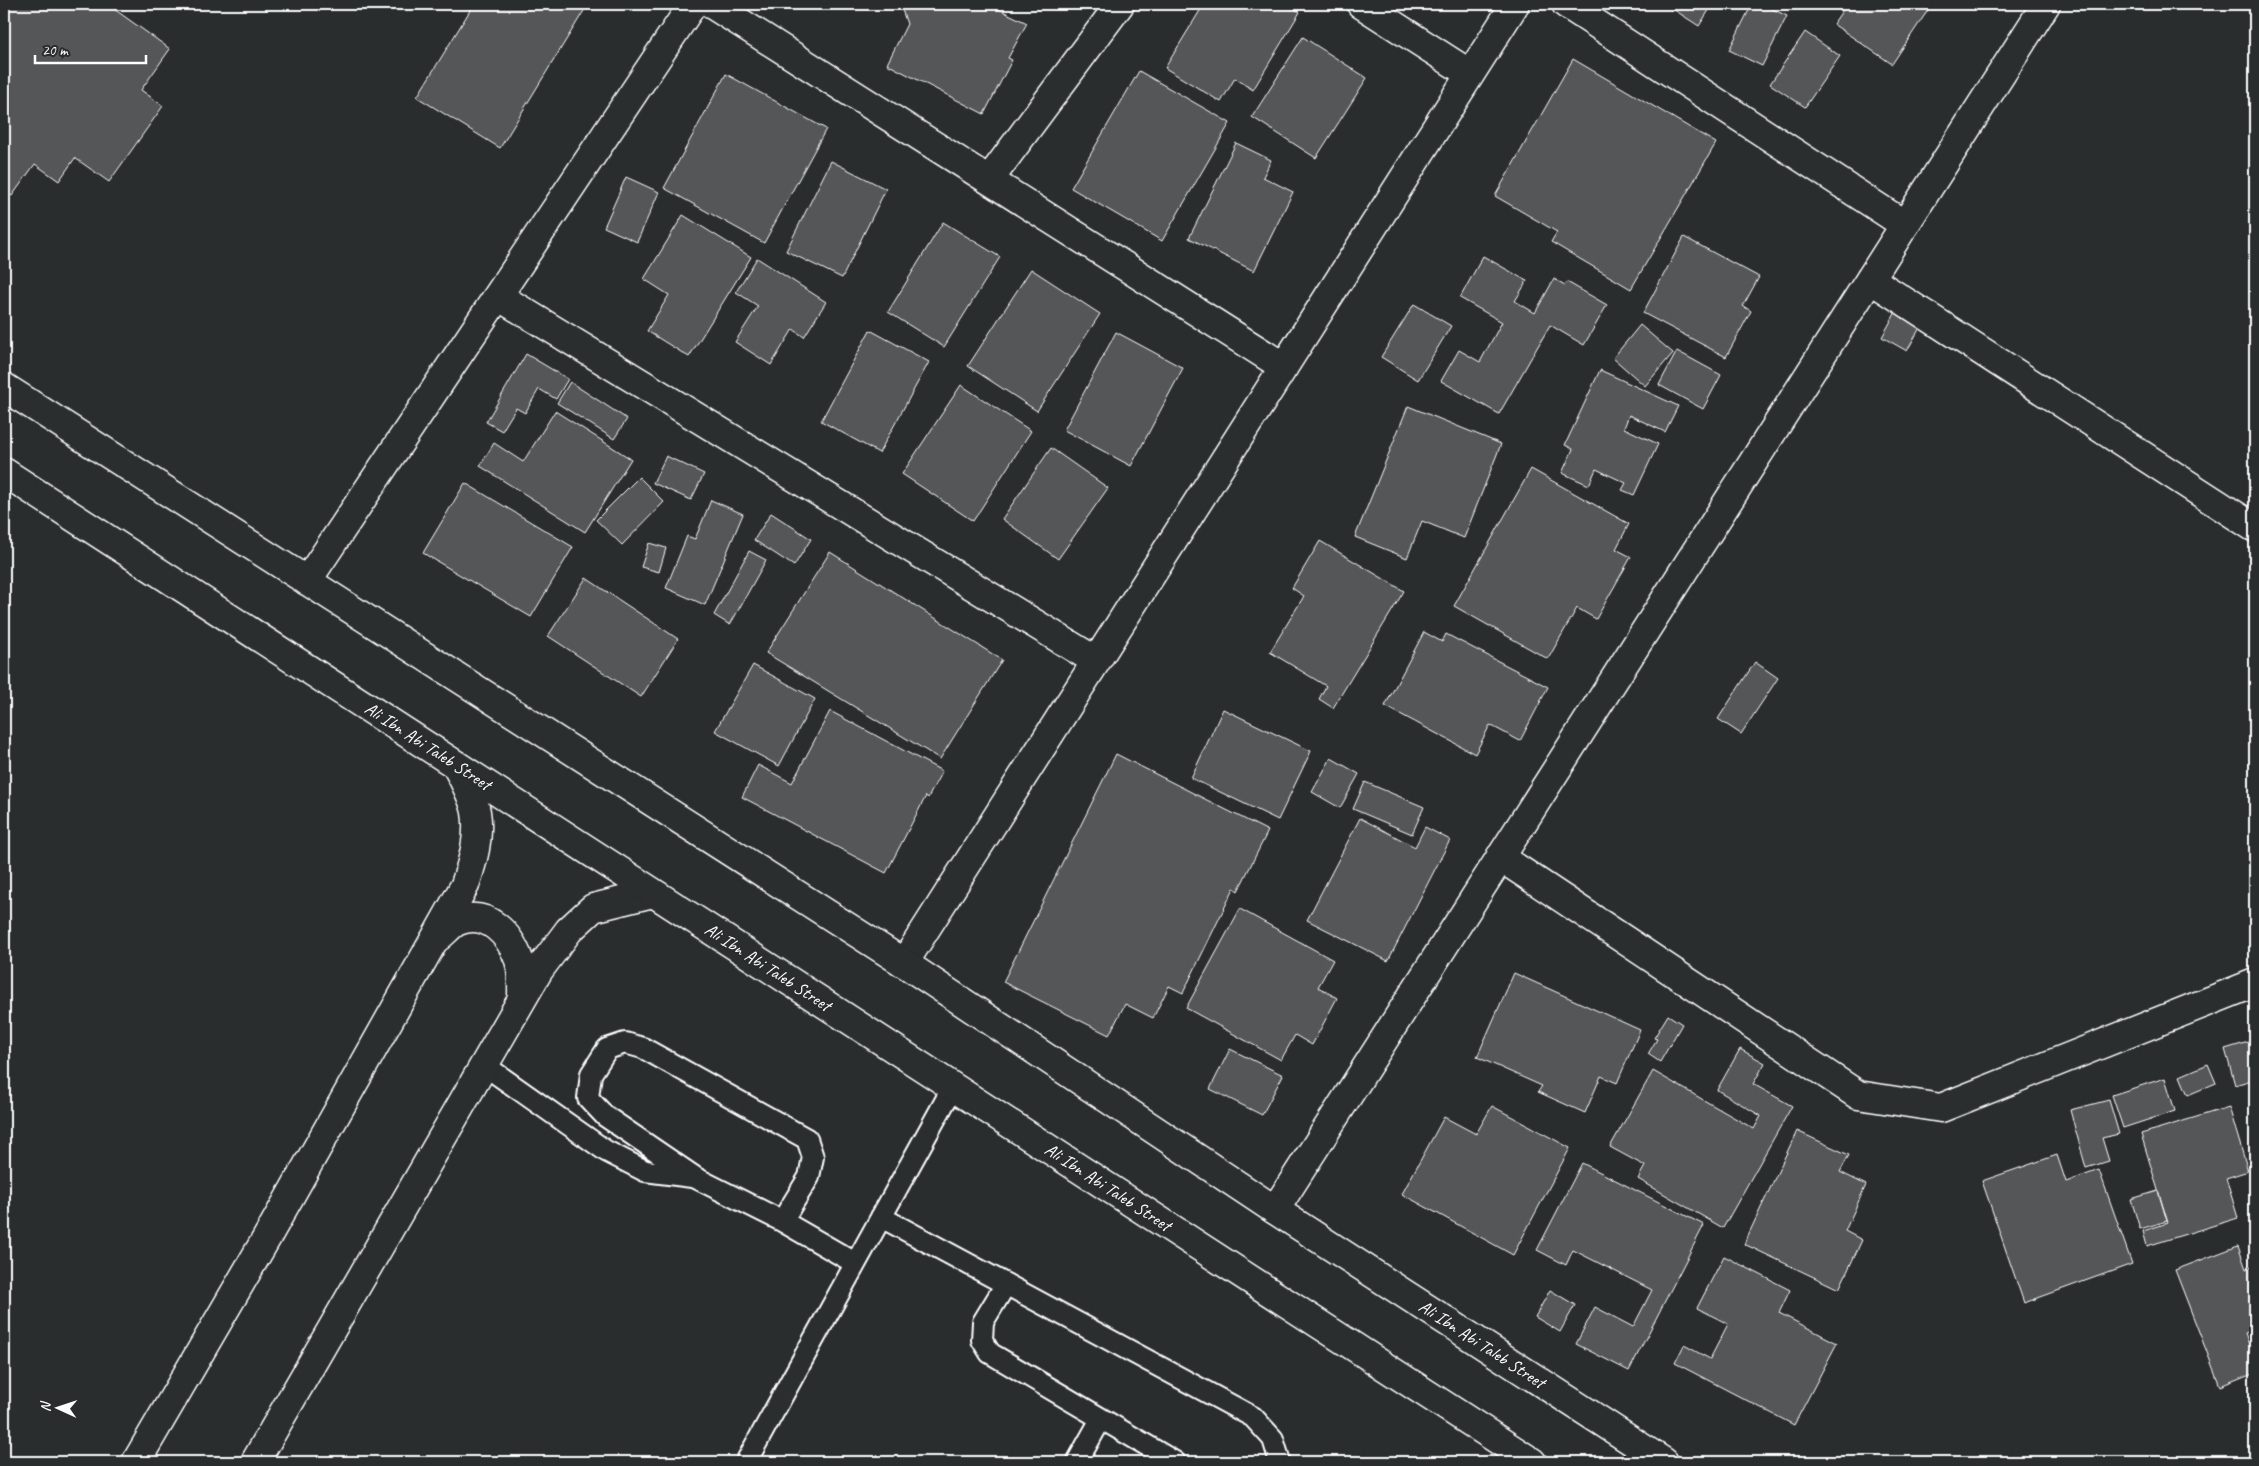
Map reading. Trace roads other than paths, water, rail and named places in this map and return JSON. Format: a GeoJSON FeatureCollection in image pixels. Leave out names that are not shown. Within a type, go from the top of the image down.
{"type":"FeatureCollection","features":[{"type":"Feature","properties":{"kind":"street"},"geometry":{"type":"LineString","coordinates":[[307,581],[693,4]]}},
{"type":"Feature","properties":{"kind":"street"},"geometry":{"type":"LineString","coordinates":[[711,4],[1284,367]]}},
{"type":"Feature","properties":{"kind":"street"},"geometry":{"type":"LineString","coordinates":[[989,180],[1120,4]]}},
{"type":"Feature","properties":{"kind":"street"},"geometry":{"type":"LineString","coordinates":[[1361,4],[1470,74]]}},
{"type":"Feature","properties":{"kind":"street"},"geometry":{"type":"LineString","coordinates":[[904,963],[1515,4]]}},
{"type":"Feature","properties":{"kind":"street"},"geometry":{"type":"LineString","coordinates":[[1566,4],[1905,225]]}},
{"type":"Feature","properties":{"kind":"street"},"geometry":{"type":"LineString","coordinates":[[1275,1210],[2046,4]]}},
{"type":"Feature","properties":{"kind":"street"},"geometry":{"type":"LineString","coordinates":[[1870,279],[2255,528]]}},
{"type":"Feature","properties":{"kind":"street"},"geometry":{"type":"LineString","coordinates":[[498,296],[1096,662]]}},
{"type":"Feature","properties":{"kind":"street","name":"Ali Ibn Abi Taleb Street"},"geometry":{"type":"LineString","coordinates":[[4,387],[904,963],[1275,1210],[1664,1462]]}},
{"type":"Feature","properties":{"kind":"street","name":"Ali Ibn Abi Taleb Street"},"geometry":{"type":"LineString","coordinates":[[4,472],[1532,1462]]}},
{"type":"Feature","properties":{"kind":"street"},"geometry":{"type":"LineString","coordinates":[[136,1462],[266,1239],[465,885],[475,857],[476,811],[456,765]]}},
{"type":"Feature","properties":{"kind":"street"},"geometry":{"type":"LineString","coordinates":[[1500,857],[1858,1096],[1940,1108],[2255,983]]}},
{"type":"Feature","properties":{"kind":"street"},"geometry":{"type":"LineString","coordinates":[[255,1462],[539,970],[569,930],[593,908],[653,893]]}},
{"type":"Feature","properties":{"kind":"street"},"geometry":{"type":"LineString","coordinates":[[432,943],[457,921],[470,919],[490,921],[505,933],[520,961],[522,999]]}},
{"type":"Feature","properties":{"kind":"lane"},"geometry":{"type":"LineString","coordinates":[[782,1221],[809,1177],[814,1157],[807,1139],[643,1048],[625,1043],[607,1049],[591,1074],[588,1098],[605,1116],[696,1178],[782,1221],[856,1264]]}},
{"type":"Feature","properties":{"kind":"lane"},"geometry":{"type":"LineString","coordinates":[[484,1064],[606,1151],[625,1162],[645,1171],[696,1178]]}},
{"type":"Feature","properties":{"kind":"lane"},"geometry":{"type":"LineString","coordinates":[[746,1462],[953,1087]]}},
{"type":"Feature","properties":{"kind":"lane"},"geometry":{"type":"LineString","coordinates":[[881,1216],[1254,1417],[1273,1439],[1280,1462]]}},
{"type":"Feature","properties":{"kind":"lane"},"geometry":{"type":"LineString","coordinates":[[1006,1284],[983,1322],[982,1340],[990,1353],[1175,1462]]}},
{"type":"Feature","properties":{"kind":"lane"},"geometry":{"type":"LineString","coordinates":[[1077,1462],[1101,1419]]}}]}
